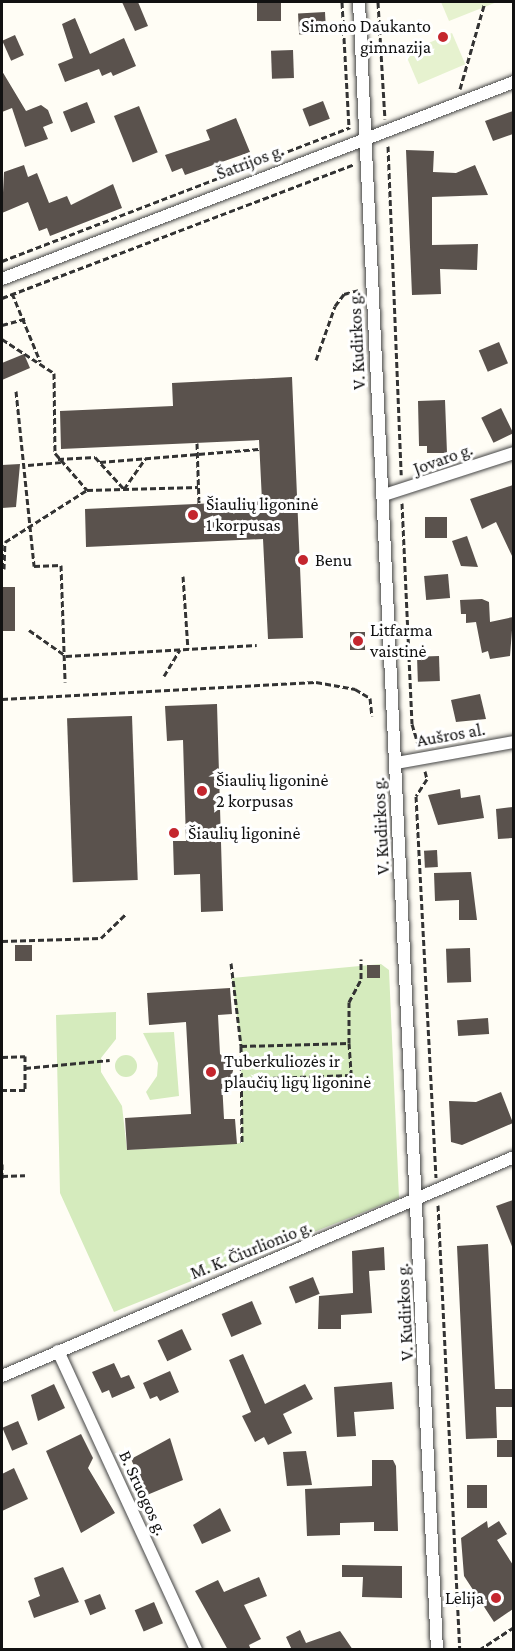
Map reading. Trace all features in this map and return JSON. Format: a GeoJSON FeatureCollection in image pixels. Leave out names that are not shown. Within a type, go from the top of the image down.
{"type":"FeatureCollection","features":[{"type":"Feature","properties":{"kind":"street","name":"V. Kudirkos g."},"geometry":{"type":"LineString","coordinates":[[359,2],[418,1202],[437,1650]]}},
{"type":"Feature","properties":{"kind":"street","name":"Šatrijos g."},"geometry":{"type":"LineString","coordinates":[[3,278],[366,136],[513,82]]}},
{"type":"Feature","properties":{"kind":"street","name":"Jovaro g."},"geometry":{"type":"LineString","coordinates":[[384,495],[401,492],[513,453]]}},
{"type":"Feature","properties":{"kind":"street","name":"Aušros al."},"geometry":{"type":"LineString","coordinates":[[396,764],[513,742]]}},
{"type":"Feature","properties":{"kind":"street","name":"M. K. Čiurlionio g."},"geometry":{"type":"LineString","coordinates":[[2,1376],[57,1351],[418,1202],[513,1157]]}},
{"type":"Feature","properties":{"kind":"street","name":"B. Sruogos g."},"geometry":{"type":"LineString","coordinates":[[57,1351],[196,1650]]}},
{"type":"Feature","properties":{"kind":"path"},"geometry":{"type":"LineString","coordinates":[[342,2],[349,143]]}},
{"type":"Feature","properties":{"kind":"path"},"geometry":{"type":"LineString","coordinates":[[378,2],[386,129],[412,724],[427,779],[416,796],[460,1650]]}},
{"type":"Feature","properties":{"kind":"path"},"geometry":{"type":"LineString","coordinates":[[456,104],[485,2]]}},
{"type":"Feature","properties":{"kind":"path"},"geometry":{"type":"LineString","coordinates":[[2,261],[349,128]]}},
{"type":"Feature","properties":{"kind":"path"},"geometry":{"type":"LineString","coordinates":[[2,298],[368,161]]}},
{"type":"Feature","properties":{"kind":"path"},"geometry":{"type":"LineString","coordinates":[[3,278],[25,319],[41,363]]}},
{"type":"Feature","properties":{"kind":"path"},"geometry":{"type":"LineString","coordinates":[[316,360],[335,306],[344,294],[372,288]]}},
{"type":"Feature","properties":{"kind":"path"},"geometry":{"type":"LineString","coordinates":[[2,326],[25,319]]}},
{"type":"Feature","properties":{"kind":"path"},"geometry":{"type":"LineString","coordinates":[[2,339],[54,373],[60,461],[87,490]]}},
{"type":"Feature","properties":{"kind":"path"},"geometry":{"type":"LineString","coordinates":[[16,391],[28,465],[34,566]]}},
{"type":"Feature","properties":{"kind":"path"},"geometry":{"type":"LineString","coordinates":[[197,443],[200,504]]}},
{"type":"Feature","properties":{"kind":"path"},"geometry":{"type":"LineString","coordinates":[[100,462],[260,448]]}},
{"type":"Feature","properties":{"kind":"path"},"geometry":{"type":"LineString","coordinates":[[28,465],[95,457],[124,489]]}},
{"type":"Feature","properties":{"kind":"path"},"geometry":{"type":"LineString","coordinates":[[124,489],[145,459]]}},
{"type":"Feature","properties":{"kind":"path"},"geometry":{"type":"LineString","coordinates":[[4,569],[4,542],[32,520],[87,490],[198,487]]}},
{"type":"Feature","properties":{"kind":"path"},"geometry":{"type":"LineString","coordinates":[[27,567],[61,565],[66,656],[64,682]]}},
{"type":"Feature","properties":{"kind":"path"},"geometry":{"type":"LineString","coordinates":[[183,576],[188,649]]}},
{"type":"Feature","properties":{"kind":"path"},"geometry":{"type":"LineString","coordinates":[[29,630],[66,656],[257,645]]}},
{"type":"Feature","properties":{"kind":"path"},"geometry":{"type":"LineString","coordinates":[[164,676],[180,649]]}},
{"type":"Feature","properties":{"kind":"path"},"geometry":{"type":"LineString","coordinates":[[2,699],[316,682],[355,689],[370,698],[372,716]]}},
{"type":"Feature","properties":{"kind":"path"},"geometry":{"type":"LineString","coordinates":[[2,941],[101,938],[126,914]]}},
{"type":"Feature","properties":{"kind":"path"},"geometry":{"type":"LineString","coordinates":[[241,1079],[351,1075],[349,1002],[361,979],[361,959]]}},
{"type":"Feature","properties":{"kind":"path"},"geometry":{"type":"LineString","coordinates":[[231,963],[241,1046],[242,1143]]}},
{"type":"Feature","properties":{"kind":"path"},"geometry":{"type":"LineString","coordinates":[[241,1046],[349,1042]]}},
{"type":"Feature","properties":{"kind":"path"},"geometry":{"type":"LineString","coordinates":[[2,1058],[26,1056],[25,1090],[2,1090]]}},
{"type":"Feature","properties":{"kind":"path"},"geometry":{"type":"LineString","coordinates":[[25,1068],[110,1060]]}},
{"type":"Feature","properties":{"kind":"path"},"geometry":{"type":"LineString","coordinates":[[2,1164],[2,1181]]}},
{"type":"Feature","properties":{"kind":"path"},"geometry":{"type":"LineString","coordinates":[[2,1176],[25,1175]]}},
{"type":"Feature","properties":{"kind":"path"},"geometry":{"type":"LineString","coordinates":[[479,1650],[513,1627]]}},
{"type":"Feature","properties":{"kind":"green space"},"geometry":{"type":"Polygon","coordinates":[[[441,2],[497,2],[449,21],[441,2]]]}},
{"type":"Feature","properties":{"kind":"green space"},"geometry":{"type":"Polygon","coordinates":[[[452,33],[465,64],[418,84],[405,53],[452,33]]]}},
{"type":"Feature","properties":{"kind":"green space"},"geometry":{"type":"Polygon","coordinates":[[[381,964],[389,970],[399,1198],[114,1312],[60,1193],[56,1015],[116,1012],[116,1039],[101,1058],[101,1072],[122,1106],[127,1150],[242,1143],[241,1046],[232,978],[381,964]]]}},
{"type":"Feature","properties":{"kind":"green space"},"geometry":{"type":"Polygon","coordinates":[[[174,1032],[179,1096],[150,1100],[146,1092],[157,1076],[158,1063],[143,1033],[174,1032]]]}},
{"type":"Feature","properties":{"kind":"green space"},"geometry":{"type":"Polygon","coordinates":[[[126,1055],[134,1058],[137,1066],[134,1074],[126,1077],[118,1074],[115,1066],[118,1058],[126,1055]]]}},
{"type":"Feature","properties":{"kind":"building"},"geometry":{"type":"Polygon","coordinates":[[[122,2],[138,2],[148,26],[135,31],[122,2]]]}},
{"type":"Feature","properties":{"kind":"building"},"geometry":{"type":"Polygon","coordinates":[[[257,2],[281,2],[281,21],[257,21],[257,2]]]}},
{"type":"Feature","properties":{"kind":"building"},"geometry":{"type":"Polygon","coordinates":[[[325,12],[326,33],[299,34],[298,13],[325,12]]]}},
{"type":"Feature","properties":{"kind":"building"},"geometry":{"type":"Polygon","coordinates":[[[75,18],[90,54],[124,38],[136,66],[113,76],[111,72],[102,76],[99,69],[65,82],[58,64],[73,58],[62,24],[75,18]]]}},
{"type":"Feature","properties":{"kind":"building"},"geometry":{"type":"Polygon","coordinates":[[[15,35],[24,55],[11,61],[2,41],[15,35]]]}},
{"type":"Feature","properties":{"kind":"building"},"geometry":{"type":"Polygon","coordinates":[[[293,50],[294,78],[272,79],[271,51],[293,50]]]}},
{"type":"Feature","properties":{"kind":"building"},"geometry":{"type":"Polygon","coordinates":[[[2,71],[26,111],[41,105],[48,110],[53,123],[43,127],[48,139],[25,147],[12,108],[2,112],[2,71]]]}},
{"type":"Feature","properties":{"kind":"building"},"geometry":{"type":"Polygon","coordinates":[[[323,101],[330,119],[309,127],[302,109],[323,101]]]}},
{"type":"Feature","properties":{"kind":"building"},"geometry":{"type":"Polygon","coordinates":[[[87,102],[95,122],[71,132],[63,112],[87,102]]]}},
{"type":"Feature","properties":{"kind":"building"},"geometry":{"type":"Polygon","coordinates":[[[139,106],[158,152],[133,162],[114,116],[139,106]]]}},
{"type":"Feature","properties":{"kind":"building"},"geometry":{"type":"Polygon","coordinates":[[[513,111],[513,134],[493,141],[485,121],[513,111]]]}},
{"type":"Feature","properties":{"kind":"building"},"geometry":{"type":"Polygon","coordinates":[[[236,118],[250,152],[185,175],[182,168],[172,172],[165,155],[210,140],[206,130],[236,118]]]}},
{"type":"Feature","properties":{"kind":"building"},"geometry":{"type":"Polygon","coordinates":[[[406,150],[434,151],[433,172],[456,173],[475,165],[488,195],[432,197],[432,245],[478,244],[477,270],[440,269],[441,294],[412,295],[406,150]]]}},
{"type":"Feature","properties":{"kind":"building"},"geometry":{"type":"Polygon","coordinates":[[[24,165],[28,177],[37,173],[49,203],[67,196],[71,205],[113,184],[122,208],[50,236],[47,228],[39,231],[28,202],[2,213],[4,172],[24,165]]]}},
{"type":"Feature","properties":{"kind":"building"},"geometry":{"type":"Polygon","coordinates":[[[499,342],[508,363],[488,372],[479,351],[499,342]]]}},
{"type":"Feature","properties":{"kind":"building"},"geometry":{"type":"Polygon","coordinates":[[[24,354],[30,368],[2,380],[2,363],[24,354]]]}},
{"type":"Feature","properties":{"kind":"building"},"geometry":{"type":"Polygon","coordinates":[[[292,377],[303,638],[268,639],[263,539],[86,547],[85,509],[262,501],[259,440],[61,449],[60,411],[173,406],[172,383],[292,377]]]}},
{"type":"Feature","properties":{"kind":"building"},"geometry":{"type":"Polygon","coordinates":[[[445,400],[447,453],[427,453],[427,446],[419,446],[418,401],[445,400]]]}},
{"type":"Feature","properties":{"kind":"building"},"geometry":{"type":"Polygon","coordinates":[[[501,408],[513,433],[494,443],[481,418],[501,408]]]}},
{"type":"Feature","properties":{"kind":"building"},"geometry":{"type":"Polygon","coordinates":[[[20,464],[16,507],[2,508],[2,465],[20,464]]]}},
{"type":"Feature","properties":{"kind":"building"},"geometry":{"type":"Polygon","coordinates":[[[513,485],[513,558],[496,522],[482,529],[470,499],[513,485]]]}},
{"type":"Feature","properties":{"kind":"building"},"geometry":{"type":"Polygon","coordinates":[[[425,517],[447,517],[447,538],[425,538],[425,517]]]}},
{"type":"Feature","properties":{"kind":"building"},"geometry":{"type":"Polygon","coordinates":[[[467,536],[478,567],[461,566],[452,541],[467,536]]]}},
{"type":"Feature","properties":{"kind":"building"},"geometry":{"type":"Polygon","coordinates":[[[448,574],[450,598],[426,600],[424,576],[448,574]]]}},
{"type":"Feature","properties":{"kind":"building"},"geometry":{"type":"Polygon","coordinates":[[[2,587],[15,587],[15,631],[2,631],[2,587]]]}},
{"type":"Feature","properties":{"kind":"building"},"geometry":{"type":"Polygon","coordinates":[[[482,599],[489,602],[490,622],[513,617],[510,656],[490,659],[488,651],[482,653],[476,622],[466,623],[466,614],[461,614],[460,600],[482,599]]]}},
{"type":"Feature","properties":{"kind":"building","name":"Litfarma vaistinė"},"geometry":{"type":"Polygon","coordinates":[[[350,632],[365,632],[365,650],[350,650],[350,632]]]}},
{"type":"Feature","properties":{"kind":"building"},"geometry":{"type":"Polygon","coordinates":[[[439,656],[440,681],[418,682],[417,657],[439,656]]]}},
{"type":"Feature","properties":{"kind":"building"},"geometry":{"type":"Polygon","coordinates":[[[480,694],[486,719],[456,722],[451,700],[480,694]]]}},
{"type":"Feature","properties":{"kind":"building","name":"Šiaulių ligoninė 2 korpusas"},"geometry":{"type":"Polygon","coordinates":[[[217,704],[223,911],[201,912],[200,874],[174,875],[173,841],[186,841],[183,740],[167,741],[165,706],[217,704]]]}},
{"type":"Feature","properties":{"kind":"building"},"geometry":{"type":"Polygon","coordinates":[[[132,716],[138,880],[73,882],[67,718],[132,716]]]}},
{"type":"Feature","properties":{"kind":"building"},"geometry":{"type":"Polygon","coordinates":[[[460,789],[461,798],[480,795],[484,818],[438,825],[428,795],[460,789]]]}},
{"type":"Feature","properties":{"kind":"building"},"geometry":{"type":"Polygon","coordinates":[[[513,807],[513,838],[498,839],[496,809],[513,807]]]}},
{"type":"Feature","properties":{"kind":"building"},"geometry":{"type":"Polygon","coordinates":[[[437,850],[438,867],[425,868],[424,851],[437,850]]]}},
{"type":"Feature","properties":{"kind":"building"},"geometry":{"type":"Polygon","coordinates":[[[471,872],[477,920],[459,920],[459,900],[435,901],[434,873],[471,872]]]}},
{"type":"Feature","properties":{"kind":"building"},"geometry":{"type":"Polygon","coordinates":[[[15,945],[32,945],[32,961],[15,961],[15,945]]]}},
{"type":"Feature","properties":{"kind":"building"},"geometry":{"type":"Polygon","coordinates":[[[470,948],[471,982],[447,983],[446,949],[470,948]]]}},
{"type":"Feature","properties":{"kind":"building"},"geometry":{"type":"Polygon","coordinates":[[[367,965],[380,965],[380,978],[367,978],[367,965]]]}},
{"type":"Feature","properties":{"kind":"building","name":"Tuberkuliozės ir plaučių ligų ligoninė"},"geometry":{"type":"Polygon","coordinates":[[[230,988],[232,1014],[218,1015],[220,1054],[234,1067],[231,1078],[222,1082],[224,1119],[235,1119],[237,1144],[127,1150],[125,1118],[191,1114],[186,1022],[149,1025],[147,993],[230,988]]]}},
{"type":"Feature","properties":{"kind":"building"},"geometry":{"type":"Polygon","coordinates":[[[488,1018],[489,1034],[458,1036],[457,1020],[488,1018]]]}},
{"type":"Feature","properties":{"kind":"building"},"geometry":{"type":"Polygon","coordinates":[[[501,1092],[513,1123],[462,1145],[451,1142],[449,1101],[476,1102],[501,1092]]]}},
{"type":"Feature","properties":{"kind":"building"},"geometry":{"type":"Polygon","coordinates":[[[513,1200],[513,1249],[496,1206],[513,1200]]]}},
{"type":"Feature","properties":{"kind":"building"},"geometry":{"type":"Polygon","coordinates":[[[488,1244],[495,1389],[513,1389],[513,1407],[496,1407],[497,1438],[466,1439],[457,1246],[488,1244]]]}},
{"type":"Feature","properties":{"kind":"building"},"geometry":{"type":"Polygon","coordinates":[[[384,1247],[385,1270],[369,1271],[372,1313],[341,1315],[341,1329],[318,1329],[319,1296],[353,1293],[352,1251],[384,1247]]]}},
{"type":"Feature","properties":{"kind":"building"},"geometry":{"type":"Polygon","coordinates":[[[313,1277],[320,1294],[296,1303],[289,1287],[313,1277]]]}},
{"type":"Feature","properties":{"kind":"building"},"geometry":{"type":"Polygon","coordinates":[[[252,1301],[262,1324],[231,1337],[222,1314],[252,1301]]]}},
{"type":"Feature","properties":{"kind":"building"},"geometry":{"type":"Polygon","coordinates":[[[182,1329],[192,1350],[167,1361],[158,1340],[182,1329]]]}},
{"type":"Feature","properties":{"kind":"building"},"geometry":{"type":"Polygon","coordinates":[[[243,1354],[265,1404],[305,1384],[313,1399],[283,1414],[292,1433],[268,1445],[264,1437],[255,1442],[242,1416],[251,1412],[229,1360],[243,1354]]]}},
{"type":"Feature","properties":{"kind":"building"},"geometry":{"type":"Polygon","coordinates":[[[114,1363],[121,1378],[129,1375],[135,1388],[112,1398],[109,1390],[102,1393],[92,1372],[114,1363]]]}},
{"type":"Feature","properties":{"kind":"building"},"geometry":{"type":"Polygon","coordinates":[[[170,1371],[179,1392],[160,1401],[157,1396],[150,1399],[143,1383],[170,1371]]]}},
{"type":"Feature","properties":{"kind":"building"},"geometry":{"type":"Polygon","coordinates":[[[392,1382],[394,1409],[354,1412],[356,1436],[337,1437],[334,1387],[392,1382]]]}},
{"type":"Feature","properties":{"kind":"building"},"geometry":{"type":"Polygon","coordinates":[[[54,1384],[65,1408],[38,1421],[31,1395],[54,1384]]]}},
{"type":"Feature","properties":{"kind":"building"},"geometry":{"type":"Polygon","coordinates":[[[18,1421],[28,1444],[12,1451],[2,1428],[18,1421]]]}},
{"type":"Feature","properties":{"kind":"building"},"geometry":{"type":"Polygon","coordinates":[[[81,1434],[93,1458],[88,1468],[115,1513],[81,1533],[46,1451],[81,1434]]]}},
{"type":"Feature","properties":{"kind":"building"},"geometry":{"type":"Polygon","coordinates":[[[170,1438],[183,1480],[147,1495],[131,1459],[170,1438]]]}},
{"type":"Feature","properties":{"kind":"building"},"geometry":{"type":"Polygon","coordinates":[[[497,1440],[513,1440],[513,1457],[497,1457],[497,1440]]]}},
{"type":"Feature","properties":{"kind":"building"},"geometry":{"type":"Polygon","coordinates":[[[306,1451],[312,1485],[287,1486],[283,1452],[306,1451]]]}},
{"type":"Feature","properties":{"kind":"building"},"geometry":{"type":"Polygon","coordinates":[[[372,1460],[393,1460],[396,1466],[398,1531],[374,1531],[374,1522],[340,1523],[340,1535],[307,1536],[305,1489],[372,1486],[372,1460]]]}},
{"type":"Feature","properties":{"kind":"building"},"geometry":{"type":"Polygon","coordinates":[[[14,1468],[28,1499],[2,1511],[2,1474],[14,1468]]]}},
{"type":"Feature","properties":{"kind":"building"},"geometry":{"type":"Polygon","coordinates":[[[467,1485],[487,1485],[487,1508],[467,1508],[467,1485]]]}},
{"type":"Feature","properties":{"kind":"building"},"geometry":{"type":"Polygon","coordinates":[[[220,1508],[231,1531],[202,1544],[193,1525],[220,1508]]]}},
{"type":"Feature","properties":{"kind":"building"},"geometry":{"type":"Polygon","coordinates":[[[487,1521],[488,1528],[499,1521],[507,1534],[497,1540],[513,1565],[513,1609],[494,1622],[464,1576],[461,1538],[487,1521]]]}},
{"type":"Feature","properties":{"kind":"building"},"geometry":{"type":"Polygon","coordinates":[[[342,1565],[402,1566],[402,1598],[362,1597],[363,1577],[342,1577],[342,1565]]]}},
{"type":"Feature","properties":{"kind":"building"},"geometry":{"type":"Polygon","coordinates":[[[63,1567],[79,1602],[34,1618],[28,1601],[40,1596],[34,1578],[63,1567]]]}},
{"type":"Feature","properties":{"kind":"building"},"geometry":{"type":"Polygon","coordinates":[[[259,1577],[267,1596],[244,1605],[261,1639],[249,1645],[251,1650],[228,1650],[195,1591],[218,1580],[224,1592],[259,1577]]]}},
{"type":"Feature","properties":{"kind":"building"},"geometry":{"type":"Polygon","coordinates":[[[100,1594],[106,1609],[90,1615],[84,1600],[100,1594]]]}},
{"type":"Feature","properties":{"kind":"building"},"geometry":{"type":"Polygon","coordinates":[[[154,1602],[163,1623],[144,1631],[135,1610],[154,1602]]]}},
{"type":"Feature","properties":{"kind":"building"},"geometry":{"type":"Polygon","coordinates":[[[300,1630],[306,1643],[340,1631],[353,1650],[292,1650],[286,1637],[300,1630]]]}},
{"type":"Feature","properties":{"kind":"place","name":"Simono Daukanto gimnazija"},"geometry":{"type":"Point","coordinates":[443,37]}},
{"type":"Feature","properties":{"kind":"place","name":"Šiaulių ligoninė 1 korpusas"},"geometry":{"type":"Point","coordinates":[193,515]}},
{"type":"Feature","properties":{"kind":"place","name":"Benu"},"geometry":{"type":"Point","coordinates":[303,560]}},
{"type":"Feature","properties":{"kind":"place","name":"Litfarma vaistinė"},"geometry":{"type":"Point","coordinates":[358,641]}},
{"type":"Feature","properties":{"kind":"place","name":"Šiaulių ligoninė 2 korpusas"},"geometry":{"type":"Point","coordinates":[202,791]}},
{"type":"Feature","properties":{"kind":"place","name":"Šiaulių ligoninė"},"geometry":{"type":"Point","coordinates":[174,833]}},
{"type":"Feature","properties":{"kind":"place","name":"Tuberkuliozės ir plaučių ligų ligoninė"},"geometry":{"type":"Point","coordinates":[211,1072]}},
{"type":"Feature","properties":{"kind":"place","name":"Lelija"},"geometry":{"type":"Point","coordinates":[496,1598]}}]}
